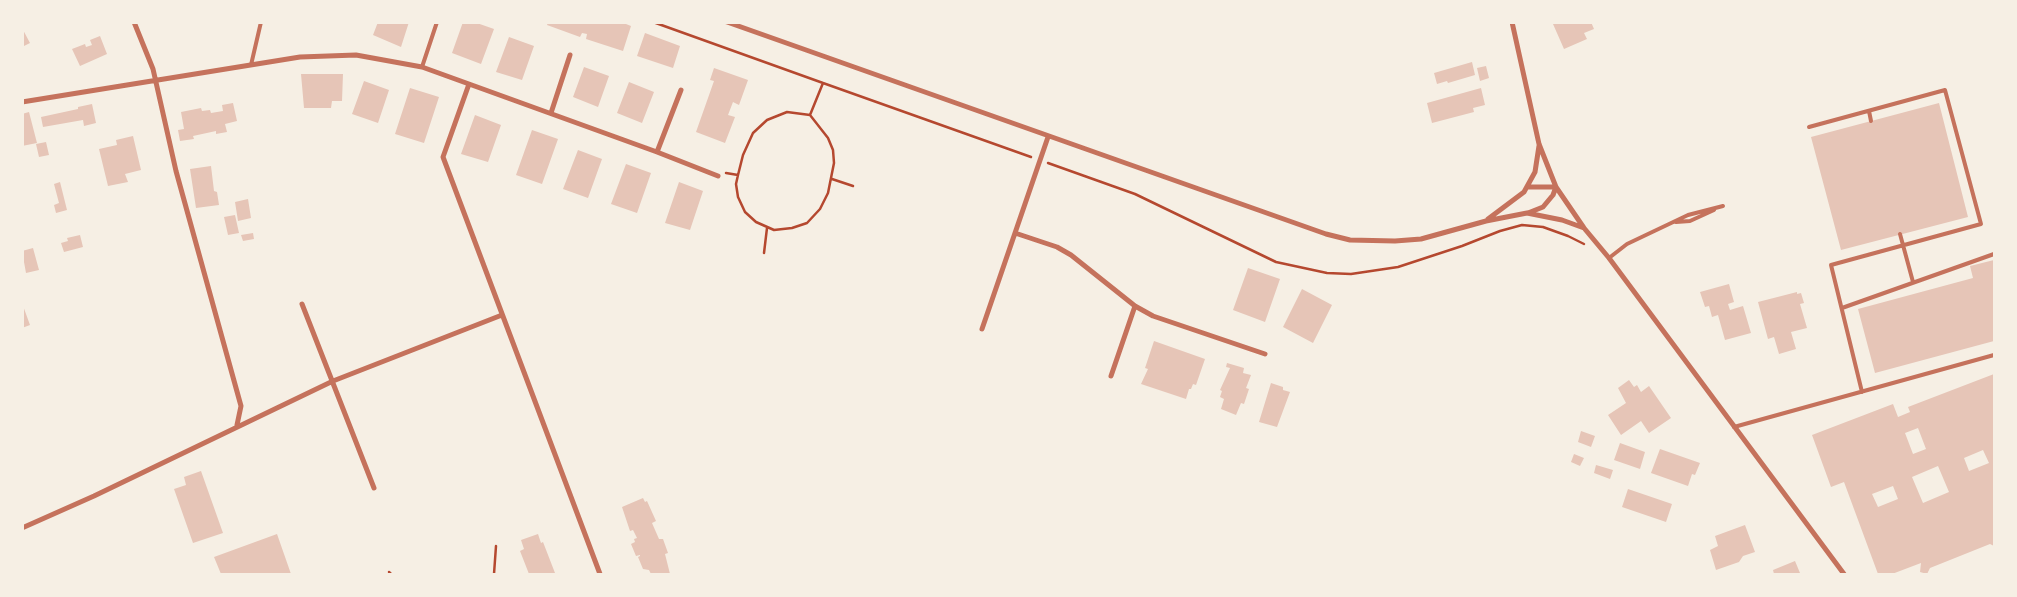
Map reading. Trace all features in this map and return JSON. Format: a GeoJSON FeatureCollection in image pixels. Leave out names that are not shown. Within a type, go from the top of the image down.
{"type":"FeatureCollection","features":[{"type":"Feature","properties":{"kind":"street"},"geometry":{"type":"LineString","coordinates":[[134,22],[153,70],[178,181],[241,406],[237,425]]}},
{"type":"Feature","properties":{"kind":"street"},"geometry":{"type":"LineString","coordinates":[[727,22],[1326,234],[1350,240],[1374,242],[1421,238],[1486,221],[1528,213],[1543,207],[1553,196],[1556,186]]}},
{"type":"Feature","properties":{"kind":"street"},"geometry":{"type":"LineString","coordinates":[[1512,22],[1539,144],[1556,186],[1584,228],[1609,258],[1844,574]]}},
{"type":"Feature","properties":{"kind":"street"},"geometry":{"type":"LineString","coordinates":[[22,102],[300,57],[356,55],[422,67],[718,176]]}},
{"type":"Feature","properties":{"kind":"street"},"geometry":{"type":"LineString","coordinates":[[551,113],[570,55]]}},
{"type":"Feature","properties":{"kind":"street"},"geometry":{"type":"LineString","coordinates":[[469,84],[443,157],[600,574]]}},
{"type":"Feature","properties":{"kind":"street"},"geometry":{"type":"LineString","coordinates":[[657,152],[680,90]]}},
{"type":"Feature","properties":{"kind":"street"},"geometry":{"type":"LineString","coordinates":[[982,328],[1048,136]]}},
{"type":"Feature","properties":{"kind":"street"},"geometry":{"type":"LineString","coordinates":[[1486,221],[1524,192],[1535,172],[1539,144]]}},
{"type":"Feature","properties":{"kind":"street"},"geometry":{"type":"LineString","coordinates":[[1527,186],[1556,186]]}},
{"type":"Feature","properties":{"kind":"street"},"geometry":{"type":"LineString","coordinates":[[1528,213],[1562,220],[1584,228]]}},
{"type":"Feature","properties":{"kind":"street"},"geometry":{"type":"LineString","coordinates":[[1015,232],[1057,247],[1071,255],[1135,306],[1153,316],[1265,354]]}},
{"type":"Feature","properties":{"kind":"street"},"geometry":{"type":"LineString","coordinates":[[302,304],[374,488]]}},
{"type":"Feature","properties":{"kind":"street"},"geometry":{"type":"LineString","coordinates":[[1111,376],[1135,306]]}},
{"type":"Feature","properties":{"kind":"street"},"geometry":{"type":"LineString","coordinates":[[22,528],[121,483],[237,425],[333,381],[502,315]]}},
{"type":"Feature","properties":{"kind":"lane"},"geometry":{"type":"LineString","coordinates":[[251,65],[261,22]]}},
{"type":"Feature","properties":{"kind":"lane"},"geometry":{"type":"LineString","coordinates":[[422,67],[437,22]]}},
{"type":"Feature","properties":{"kind":"lane"},"geometry":{"type":"LineString","coordinates":[[1809,127],[1945,90],[1981,224],[1831,265],[1862,392]]}},
{"type":"Feature","properties":{"kind":"lane"},"geometry":{"type":"LineString","coordinates":[[1868,111],[1871,121]]}},
{"type":"Feature","properties":{"kind":"lane"},"geometry":{"type":"LineString","coordinates":[[1609,258],[1627,244],[1688,214],[1723,206],[1690,221],[1673,222]]}},
{"type":"Feature","properties":{"kind":"lane"},"geometry":{"type":"LineString","coordinates":[[1900,234],[1913,282]]}},
{"type":"Feature","properties":{"kind":"lane"},"geometry":{"type":"LineString","coordinates":[[1842,308],[1994,254]]}},
{"type":"Feature","properties":{"kind":"lane"},"geometry":{"type":"LineString","coordinates":[[1734,427],[1994,355]]}},
{"type":"Feature","properties":{"kind":"path"},"geometry":{"type":"LineString","coordinates":[[653,22],[1135,194],[1276,262],[1328,274],[1351,274],[1398,268],[1500,231],[1522,225],[1543,227],[1568,236],[1585,245]]}},
{"type":"Feature","properties":{"kind":"path"},"geometry":{"type":"LineString","coordinates":[[810,115],[823,83]]}},
{"type":"Feature","properties":{"kind":"path"},"geometry":{"type":"LineString","coordinates":[[787,112],[810,115],[828,138],[833,150],[832,179],[820,209],[807,223],[792,228],[767,228],[756,222],[745,212],[738,197],[736,184],[738,175],[753,133],[766,120],[787,112]]}},
{"type":"Feature","properties":{"kind":"path"},"geometry":{"type":"LineString","coordinates":[[718,176],[728,173],[738,175]]}},
{"type":"Feature","properties":{"kind":"path"},"geometry":{"type":"LineString","coordinates":[[832,179],[853,186]]}},
{"type":"Feature","properties":{"kind":"path"},"geometry":{"type":"LineString","coordinates":[[764,253],[767,228]]}},
{"type":"Feature","properties":{"kind":"path"},"geometry":{"type":"LineString","coordinates":[[494,574],[496,546]]}},
{"type":"Feature","properties":{"kind":"building"},"geometry":{"type":"Polygon","coordinates":[[[378,22],[409,22],[401,47],[373,35],[378,22]]]}},
{"type":"Feature","properties":{"kind":"building"},"geometry":{"type":"Polygon","coordinates":[[[463,22],[474,22],[494,29],[481,64],[452,53],[463,22]]]}},
{"type":"Feature","properties":{"kind":"building"},"geometry":{"type":"Polygon","coordinates":[[[548,22],[621,22],[631,26],[623,51],[586,39],[587,34],[582,33],[580,37],[547,25],[548,22]]]}},
{"type":"Feature","properties":{"kind":"building"},"geometry":{"type":"Polygon","coordinates":[[[1557,22],[1591,22],[1594,29],[1584,33],[1587,39],[1564,49],[1553,24],[1557,22]]]}},
{"type":"Feature","properties":{"kind":"building"},"geometry":{"type":"Polygon","coordinates":[[[22,28],[30,43],[22,47],[22,28]]]}},
{"type":"Feature","properties":{"kind":"building"},"geometry":{"type":"Polygon","coordinates":[[[645,33],[680,46],[673,68],[637,56],[645,33]]]}},
{"type":"Feature","properties":{"kind":"building"},"geometry":{"type":"Polygon","coordinates":[[[100,36],[107,54],[80,66],[72,49],[85,44],[86,47],[92,45],[90,40],[100,36]]]}},
{"type":"Feature","properties":{"kind":"building"},"geometry":{"type":"Polygon","coordinates":[[[509,37],[534,46],[522,80],[496,72],[509,37]]]}},
{"type":"Feature","properties":{"kind":"building"},"geometry":{"type":"Polygon","coordinates":[[[1472,62],[1475,75],[1448,83],[1447,81],[1437,84],[1434,73],[1472,62]]]}},
{"type":"Feature","properties":{"kind":"building"},"geometry":{"type":"Polygon","coordinates":[[[1486,66],[1489,78],[1480,81],[1477,68],[1486,66]]]}},
{"type":"Feature","properties":{"kind":"building"},"geometry":{"type":"Polygon","coordinates":[[[584,67],[609,76],[598,107],[573,97],[584,67]]]}},
{"type":"Feature","properties":{"kind":"building"},"geometry":{"type":"Polygon","coordinates":[[[714,68],[748,80],[739,105],[733,102],[728,115],[735,117],[725,143],[696,132],[714,81],[710,80],[714,68]]]}},
{"type":"Feature","properties":{"kind":"building"},"geometry":{"type":"Polygon","coordinates":[[[301,74],[343,74],[342,101],[332,101],[331,108],[304,108],[301,74]]]}},
{"type":"Feature","properties":{"kind":"building"},"geometry":{"type":"Polygon","coordinates":[[[364,81],[389,90],[378,123],[352,114],[364,81]]]}},
{"type":"Feature","properties":{"kind":"building"},"geometry":{"type":"Polygon","coordinates":[[[629,82],[654,92],[642,123],[617,113],[629,82]]]}},
{"type":"Feature","properties":{"kind":"building"},"geometry":{"type":"Polygon","coordinates":[[[410,88],[439,97],[424,143],[395,134],[410,88]]]}},
{"type":"Feature","properties":{"kind":"building"},"geometry":{"type":"Polygon","coordinates":[[[1481,88],[1485,105],[1473,108],[1474,112],[1432,123],[1427,103],[1481,88]]]}},
{"type":"Feature","properties":{"kind":"building"},"geometry":{"type":"Polygon","coordinates":[[[233,103],[237,121],[225,124],[227,132],[216,134],[216,131],[193,136],[194,139],[180,141],[178,130],[184,129],[181,112],[201,108],[202,111],[210,110],[211,113],[223,111],[222,105],[233,103]]]}},
{"type":"Feature","properties":{"kind":"building"},"geometry":{"type":"Polygon","coordinates":[[[1939,103],[1968,217],[1841,250],[1811,137],[1939,103]]]}},
{"type":"Feature","properties":{"kind":"building"},"geometry":{"type":"Polygon","coordinates":[[[92,104],[96,123],[84,126],[83,120],[43,127],[41,117],[92,104]]]}},
{"type":"Feature","properties":{"kind":"building"},"geometry":{"type":"Polygon","coordinates":[[[29,112],[37,143],[22,146],[22,114],[29,112]]]}},
{"type":"Feature","properties":{"kind":"building"},"geometry":{"type":"Polygon","coordinates":[[[475,115],[501,125],[488,162],[461,154],[475,115]]]}},
{"type":"Feature","properties":{"kind":"building"},"geometry":{"type":"Polygon","coordinates":[[[532,130],[558,139],[542,184],[516,175],[532,130]]]}},
{"type":"Feature","properties":{"kind":"building"},"geometry":{"type":"Polygon","coordinates":[[[133,136],[141,170],[125,174],[128,182],[108,186],[99,149],[117,145],[116,140],[133,136]]]}},
{"type":"Feature","properties":{"kind":"building"},"geometry":{"type":"Polygon","coordinates":[[[46,142],[49,155],[39,157],[36,144],[46,142]]]}},
{"type":"Feature","properties":{"kind":"building"},"geometry":{"type":"Polygon","coordinates":[[[578,150],[602,159],[588,198],[563,189],[578,150]]]}},
{"type":"Feature","properties":{"kind":"building"},"geometry":{"type":"Polygon","coordinates":[[[626,164],[651,173],[637,213],[611,204],[626,164]]]}},
{"type":"Feature","properties":{"kind":"building"},"geometry":{"type":"Polygon","coordinates":[[[211,166],[214,191],[217,192],[219,205],[196,208],[190,169],[211,166]]]}},
{"type":"Feature","properties":{"kind":"building"},"geometry":{"type":"Polygon","coordinates":[[[60,182],[67,210],[56,213],[54,205],[59,203],[54,184],[60,182]]]}},
{"type":"Feature","properties":{"kind":"building"},"geometry":{"type":"Polygon","coordinates":[[[679,182],[703,191],[690,230],[665,223],[679,182]]]}},
{"type":"Feature","properties":{"kind":"building"},"geometry":{"type":"Polygon","coordinates":[[[248,199],[251,218],[238,221],[235,202],[248,199]]]}},
{"type":"Feature","properties":{"kind":"building"},"geometry":{"type":"Polygon","coordinates":[[[235,215],[239,233],[228,235],[224,217],[235,215]]]}},
{"type":"Feature","properties":{"kind":"building"},"geometry":{"type":"Polygon","coordinates":[[[253,233],[254,239],[243,241],[241,235],[253,233]]]}},
{"type":"Feature","properties":{"kind":"building"},"geometry":{"type":"Polygon","coordinates":[[[80,235],[83,247],[64,252],[61,243],[68,241],[67,238],[80,235]]]}},
{"type":"Feature","properties":{"kind":"building"},"geometry":{"type":"Polygon","coordinates":[[[33,248],[39,270],[26,273],[22,251],[33,248]]]}},
{"type":"Feature","properties":{"kind":"building"},"geometry":{"type":"Polygon","coordinates":[[[1994,260],[1994,341],[1875,373],[1858,309],[1973,278],[1970,266],[1994,260]]]}},
{"type":"Feature","properties":{"kind":"building"},"geometry":{"type":"Polygon","coordinates":[[[1248,268],[1280,279],[1265,322],[1233,310],[1248,268]]]}},
{"type":"Feature","properties":{"kind":"building"},"geometry":{"type":"Polygon","coordinates":[[[1729,284],[1734,302],[1728,304],[1730,310],[1743,306],[1751,333],[1725,340],[1718,315],[1712,317],[1709,306],[1705,307],[1700,292],[1729,284]]]}},
{"type":"Feature","properties":{"kind":"building"},"geometry":{"type":"Polygon","coordinates":[[[1302,289],[1332,305],[1313,343],[1283,327],[1302,289]]]}},
{"type":"Feature","properties":{"kind":"building"},"geometry":{"type":"Polygon","coordinates":[[[1797,292],[1797,294],[1801,293],[1804,303],[1800,304],[1807,328],[1791,332],[1796,349],[1779,354],[1774,337],[1768,339],[1758,302],[1797,292]]]}},
{"type":"Feature","properties":{"kind":"building"},"geometry":{"type":"Polygon","coordinates":[[[22,303],[30,325],[22,328],[22,303]]]}},
{"type":"Feature","properties":{"kind":"building"},"geometry":{"type":"Polygon","coordinates":[[[1154,341],[1205,359],[1196,385],[1193,384],[1191,389],[1189,389],[1186,399],[1141,384],[1148,369],[1145,368],[1154,341]]]}},
{"type":"Feature","properties":{"kind":"building"},"geometry":{"type":"Polygon","coordinates":[[[1227,363],[1244,368],[1243,373],[1251,375],[1246,388],[1249,389],[1244,404],[1241,403],[1236,415],[1221,409],[1224,399],[1220,397],[1222,391],[1220,390],[1230,368],[1226,367],[1227,363]]]}},
{"type":"Feature","properties":{"kind":"building"},"geometry":{"type":"Polygon","coordinates":[[[1994,374],[1994,546],[1990,544],[1930,568],[1927,574],[1920,572],[1921,563],[1892,574],[1878,574],[1844,482],[1831,487],[1812,435],[1893,404],[1898,417],[1910,412],[1908,407],[1994,374]],[[1918,428],[1905,433],[1913,454],[1926,449],[1918,428]],[[1983,450],[1964,458],[1969,471],[1989,463],[1983,450]],[[1938,466],[1912,477],[1923,503],[1949,492],[1938,466]],[[1893,486],[1872,494],[1878,507],[1898,499],[1893,486]]]}},
{"type":"Feature","properties":{"kind":"building"},"geometry":{"type":"Polygon","coordinates":[[[1629,380],[1634,387],[1637,385],[1641,392],[1649,386],[1671,418],[1649,433],[1641,421],[1621,435],[1608,415],[1626,403],[1618,388],[1629,380]]]}},
{"type":"Feature","properties":{"kind":"building"},"geometry":{"type":"Polygon","coordinates":[[[1271,383],[1283,387],[1283,390],[1290,392],[1277,427],[1259,422],[1271,383]]]}},
{"type":"Feature","properties":{"kind":"building"},"geometry":{"type":"Polygon","coordinates":[[[1581,431],[1595,436],[1591,447],[1578,442],[1581,431]]]}},
{"type":"Feature","properties":{"kind":"building"},"geometry":{"type":"Polygon","coordinates":[[[1620,443],[1645,452],[1640,469],[1614,460],[1620,443]]]}},
{"type":"Feature","properties":{"kind":"building"},"geometry":{"type":"Polygon","coordinates":[[[1660,449],[1700,463],[1695,475],[1692,474],[1688,486],[1651,473],[1660,449]]]}},
{"type":"Feature","properties":{"kind":"building"},"geometry":{"type":"Polygon","coordinates":[[[1574,454],[1584,458],[1580,466],[1571,462],[1574,454]]]}},
{"type":"Feature","properties":{"kind":"building"},"geometry":{"type":"Polygon","coordinates":[[[1596,465],[1613,470],[1610,479],[1594,473],[1596,465]]]}},
{"type":"Feature","properties":{"kind":"building"},"geometry":{"type":"Polygon","coordinates":[[[201,471],[223,533],[193,543],[174,489],[186,485],[184,477],[201,471]]]}},
{"type":"Feature","properties":{"kind":"building"},"geometry":{"type":"Polygon","coordinates":[[[1628,489],[1672,504],[1666,522],[1622,507],[1628,489]]]}},
{"type":"Feature","properties":{"kind":"building"},"geometry":{"type":"Polygon","coordinates":[[[643,498],[645,502],[647,501],[656,521],[652,523],[659,539],[663,539],[668,553],[665,554],[670,574],[651,574],[649,570],[643,569],[638,557],[640,555],[636,556],[631,544],[637,538],[633,530],[630,531],[622,507],[643,498]]]}},
{"type":"Feature","properties":{"kind":"building"},"geometry":{"type":"Polygon","coordinates":[[[1745,525],[1755,552],[1743,556],[1739,562],[1716,570],[1710,550],[1718,546],[1715,536],[1745,525]]]}},
{"type":"Feature","properties":{"kind":"building"},"geometry":{"type":"Polygon","coordinates":[[[277,534],[291,574],[221,574],[214,557],[277,534]]]}},
{"type":"Feature","properties":{"kind":"building"},"geometry":{"type":"Polygon","coordinates":[[[538,534],[555,573],[529,574],[520,551],[524,549],[521,540],[538,534]]]}},
{"type":"Feature","properties":{"kind":"building"},"geometry":{"type":"Polygon","coordinates":[[[1795,561],[1800,573],[1774,574],[1773,570],[1795,561]]]}}]}
